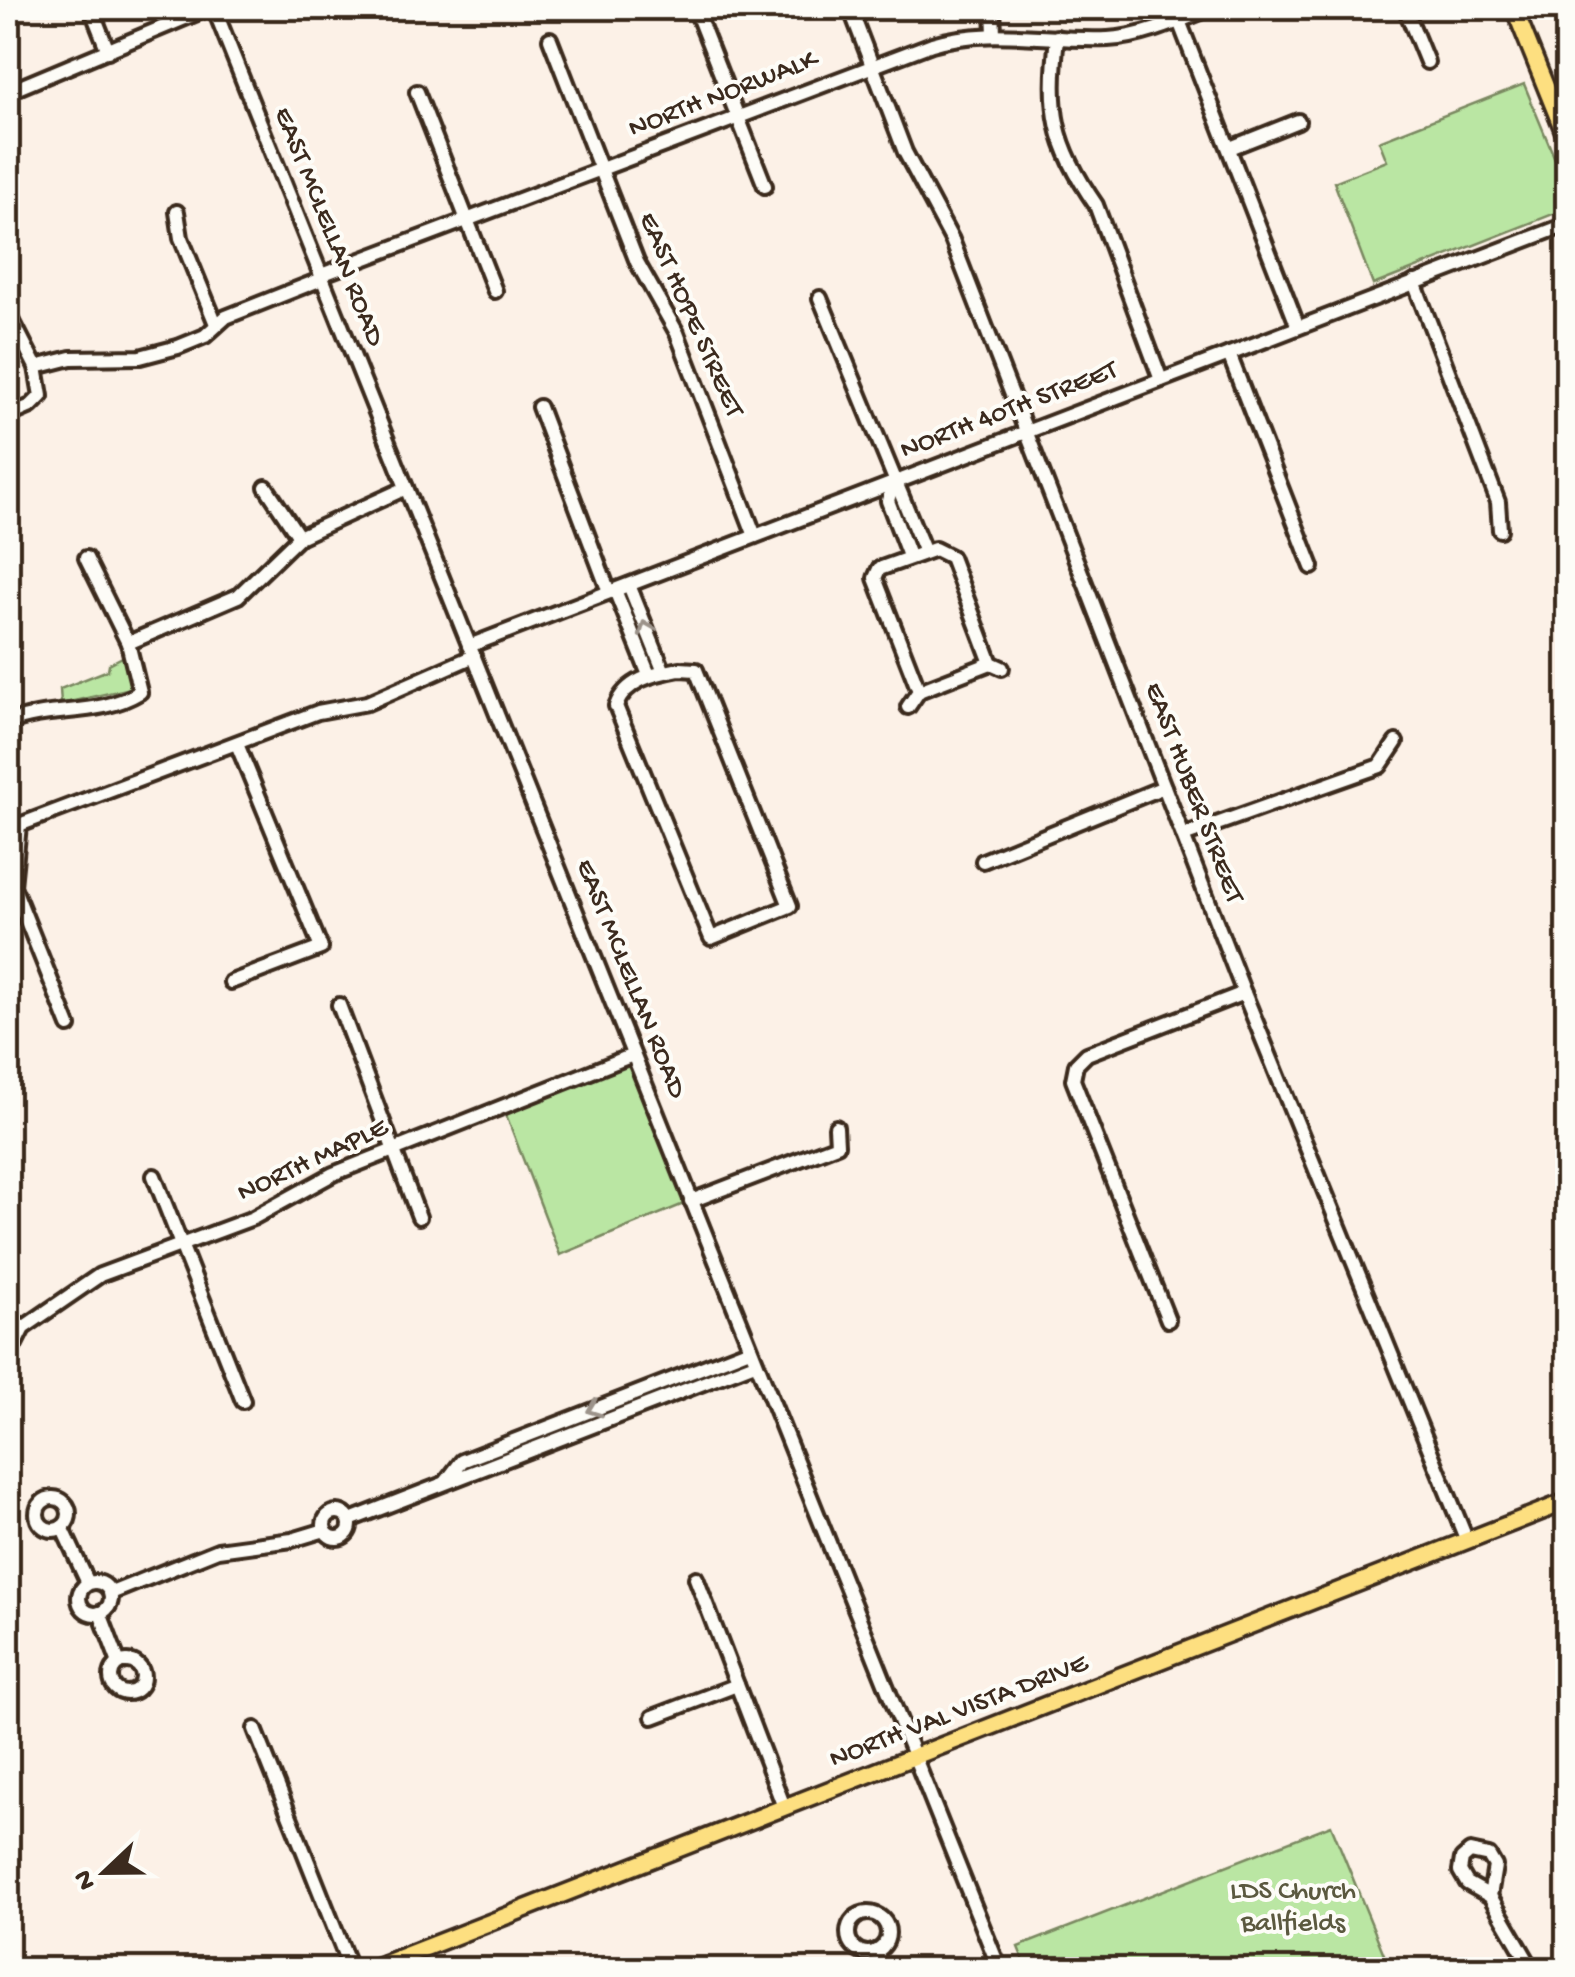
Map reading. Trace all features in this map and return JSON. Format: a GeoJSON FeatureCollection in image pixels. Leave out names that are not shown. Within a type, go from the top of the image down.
{"type":"FeatureCollection","features":[{"type":"Feature","properties":{"kind":"main road"},"geometry":{"type":"LineString","coordinates":[[1514,8],[1568,142]]}},
{"type":"Feature","properties":{"kind":"main road","name":"NORTH VAL VISTA DRIVE"},"geometry":{"type":"LineString","coordinates":[[368,1970],[1568,1501]]}},
{"type":"Feature","properties":{"kind":"street"},"geometry":{"type":"LineString","coordinates":[[91,8],[108,50]]}},
{"type":"Feature","properties":{"kind":"street"},"geometry":{"type":"LineString","coordinates":[[8,92],[213,10],[233,8]]}},
{"type":"Feature","properties":{"kind":"street"},"geometry":{"type":"LineString","coordinates":[[696,8],[765,186]]}},
{"type":"Feature","properties":{"kind":"street","name":"EAST HUBER STREET"},"geometry":{"type":"LineString","coordinates":[[850,8],[905,152],[946,225],[1029,431],[1244,993],[1467,1541]]}},
{"type":"Feature","properties":{"kind":"street"},"geometry":{"type":"LineString","coordinates":[[993,8],[994,34]]}},
{"type":"Feature","properties":{"kind":"street","name":"NORTH NORWALK"},"geometry":{"type":"LineString","coordinates":[[36,367],[71,358],[140,357],[206,336],[216,324],[322,277],[872,64],[962,35],[1113,39],[1176,14],[1212,8]]}},
{"type":"Feature","properties":{"kind":"street"},"geometry":{"type":"LineString","coordinates":[[1406,8],[1427,62]]}},
{"type":"Feature","properties":{"kind":"street"},"geometry":{"type":"LineString","coordinates":[[1561,8],[1568,24]]}},
{"type":"Feature","properties":{"kind":"street","name":"EAST MCLELLAN ROAD"},"geometry":{"type":"LineString","coordinates":[[213,10],[1000,1970]]}},
{"type":"Feature","properties":{"kind":"street"},"geometry":{"type":"LineString","coordinates":[[1176,14],[1298,327]]}},
{"type":"Feature","properties":{"kind":"street"},"geometry":{"type":"LineString","coordinates":[[1057,36],[1053,119],[1078,180],[1096,205],[1161,380]]}},
{"type":"Feature","properties":{"kind":"street","name":"EAST HOPE STREET"},"geometry":{"type":"LineString","coordinates":[[550,40],[636,262],[677,333],[756,536]]}},
{"type":"Feature","properties":{"kind":"street"},"geometry":{"type":"LineString","coordinates":[[417,92],[495,291]]}},
{"type":"Feature","properties":{"kind":"street"},"geometry":{"type":"LineString","coordinates":[[1230,148],[1298,121]]}},
{"type":"Feature","properties":{"kind":"street"},"geometry":{"type":"LineString","coordinates":[[177,212],[181,238],[216,324]]}},
{"type":"Feature","properties":{"kind":"street","name":"NORTH 40TH STREET"},"geometry":{"type":"LineString","coordinates":[[12,832],[19,825],[318,712],[366,702],[612,591],[1568,224]]}},
{"type":"Feature","properties":{"kind":"street"},"geometry":{"type":"LineString","coordinates":[[1414,282],[1498,502],[1500,530]]}},
{"type":"Feature","properties":{"kind":"street"},"geometry":{"type":"LineString","coordinates":[[820,298],[924,550]]}},
{"type":"Feature","properties":{"kind":"street"},"geometry":{"type":"LineString","coordinates":[[8,312],[36,367],[41,396],[8,416]]}},
{"type":"Feature","properties":{"kind":"street"},"geometry":{"type":"LineString","coordinates":[[1229,354],[1312,567]]}},
{"type":"Feature","properties":{"kind":"street"},"geometry":{"type":"LineString","coordinates":[[539,407],[649,675]]}},
{"type":"Feature","properties":{"kind":"street"},"geometry":{"type":"LineString","coordinates":[[893,482],[888,501],[909,556]]}},
{"type":"Feature","properties":{"kind":"street"},"geometry":{"type":"LineString","coordinates":[[266,486],[299,538]]}},
{"type":"Feature","properties":{"kind":"street"},"geometry":{"type":"LineString","coordinates":[[128,643],[238,596],[299,538],[406,488]]}},
{"type":"Feature","properties":{"kind":"street"},"geometry":{"type":"LineString","coordinates":[[900,533],[915,527]]}},
{"type":"Feature","properties":{"kind":"street"},"geometry":{"type":"LineString","coordinates":[[908,707],[919,691],[996,666],[956,564],[946,552],[924,550],[879,569],[876,585],[919,691]]}},
{"type":"Feature","properties":{"kind":"street"},"geometry":{"type":"LineString","coordinates":[[8,722],[45,714],[74,714],[140,692],[128,643],[86,558]]}},
{"type":"Feature","properties":{"kind":"street"},"geometry":{"type":"LineString","coordinates":[[629,585],[664,672]]}},
{"type":"Feature","properties":{"kind":"street"},"geometry":{"type":"LineString","coordinates":[[696,670],[790,906],[711,938],[616,706],[621,693],[649,675],[664,672],[696,670]]}},
{"type":"Feature","properties":{"kind":"street"},"geometry":{"type":"LineString","coordinates":[[1183,836],[1380,766],[1396,742]]}},
{"type":"Feature","properties":{"kind":"street"},"geometry":{"type":"LineString","coordinates":[[231,982],[321,948],[238,744]]}},
{"type":"Feature","properties":{"kind":"street"},"geometry":{"type":"LineString","coordinates":[[984,861],[1164,787]]}},
{"type":"Feature","properties":{"kind":"street"},"geometry":{"type":"LineString","coordinates":[[12,832],[13,886],[69,1026]]}},
{"type":"Feature","properties":{"kind":"street"},"geometry":{"type":"LineString","coordinates":[[1168,1320],[1073,1080],[1076,1065],[1087,1054],[1244,993]]}},
{"type":"Feature","properties":{"kind":"street"},"geometry":{"type":"LineString","coordinates":[[338,1005],[419,1217]]}},
{"type":"Feature","properties":{"kind":"street","name":"NORTH MAPLE"},"geometry":{"type":"LineString","coordinates":[[23,1328],[100,1275],[253,1218],[333,1174],[633,1055]]}},
{"type":"Feature","properties":{"kind":"street"},"geometry":{"type":"LineString","coordinates":[[691,1201],[837,1145],[836,1127]]}},
{"type":"Feature","properties":{"kind":"street"},"geometry":{"type":"LineString","coordinates":[[154,1176],[243,1401]]}},
{"type":"Feature","properties":{"kind":"street"},"geometry":{"type":"LineString","coordinates":[[8,1316],[23,1328],[8,1358]]}},
{"type":"Feature","properties":{"kind":"street"},"geometry":{"type":"LineString","coordinates":[[111,1593],[218,1550],[292,1540],[325,1530],[324,1520],[332,1512],[343,1513],[350,1520],[660,1400],[699,1378],[753,1356]]}},
{"type":"Feature","properties":{"kind":"street"},"geometry":{"type":"LineString","coordinates":[[446,1482],[462,1461],[513,1440],[654,1386],[699,1378]]}},
{"type":"Feature","properties":{"kind":"street"},"geometry":{"type":"LineString","coordinates":[[654,1386],[660,1400]]}},
{"type":"Feature","properties":{"kind":"street"},"geometry":{"type":"LineString","coordinates":[[513,1440],[519,1456]]}},
{"type":"Feature","properties":{"kind":"street"},"geometry":{"type":"LineString","coordinates":[[62,1527],[88,1583]]}},
{"type":"Feature","properties":{"kind":"street"},"geometry":{"type":"LineString","coordinates":[[696,1578],[784,1807]]}},
{"type":"Feature","properties":{"kind":"street"},"geometry":{"type":"LineString","coordinates":[[88,1583],[104,1584],[111,1593],[110,1604],[100,1613],[88,1612],[80,1605],[79,1595],[88,1583]]}},
{"type":"Feature","properties":{"kind":"street"},"geometry":{"type":"LineString","coordinates":[[100,1613],[120,1663]]}},
{"type":"Feature","properties":{"kind":"street"},"geometry":{"type":"LineString","coordinates":[[654,1717],[738,1686]]}},
{"type":"Feature","properties":{"kind":"street"},"geometry":{"type":"LineString","coordinates":[[254,1729],[350,1970]]}},
{"type":"Feature","properties":{"kind":"street"},"geometry":{"type":"LineString","coordinates":[[1490,1896],[1533,1970]]}},
{"type":"Feature","properties":{"kind":"street"},"geometry":{"type":"LineString","coordinates":[[876,1951],[883,1970]]}},
{"type":"Feature","properties":{"kind":"green space"},"geometry":{"type":"Polygon","coordinates":[[[1524,84],[1567,188],[1566,209],[1373,285],[1334,182],[1387,161],[1379,141],[1524,84]]]}},
{"type":"Feature","properties":{"kind":"green space"},"geometry":{"type":"Polygon","coordinates":[[[128,654],[134,679],[131,688],[61,704],[60,689],[108,670],[109,664],[128,654]]]}},
{"type":"Feature","properties":{"kind":"green space"},"geometry":{"type":"Polygon","coordinates":[[[633,1055],[691,1201],[560,1255],[503,1107],[633,1055]]]}},
{"type":"Feature","properties":{"kind":"green space","name":"LDS Church Ballfields"},"geometry":{"type":"Polygon","coordinates":[[[1331,1825],[1390,1969],[1027,1969],[1018,1947],[1331,1825]]]}}]}
